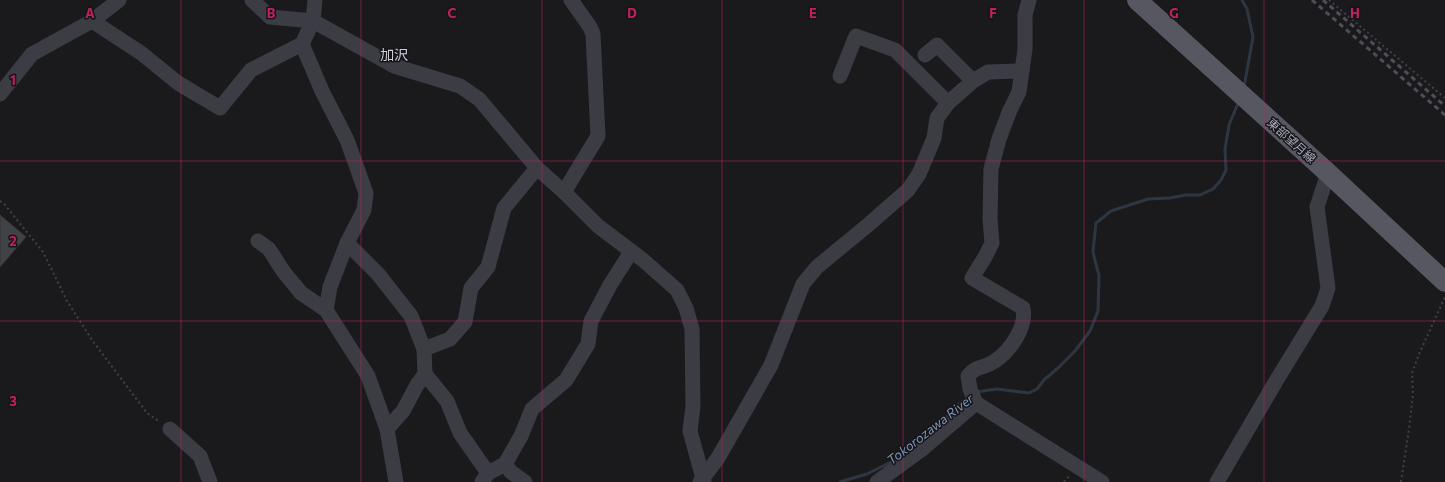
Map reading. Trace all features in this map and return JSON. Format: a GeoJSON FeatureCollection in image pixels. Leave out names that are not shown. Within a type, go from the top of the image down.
{"type":"FeatureCollection","features":[{"type":"Feature","properties":{"kind":"main road","name":"東部望月線"},"geometry":{"type":"LineString","coordinates":[[1137,0],[1328,173],[1445,282]]}},
{"type":"Feature","properties":{"kind":"street"},"geometry":{"type":"LineString","coordinates":[[252,0],[270,17],[313,21],[350,40],[394,66],[460,86],[479,99],[537,168],[564,192],[598,226],[643,260],[677,290],[686,308],[692,329],[694,406],[690,431],[702,480]]}},
{"type":"Feature","properties":{"kind":"street"},"geometry":{"type":"LineString","coordinates":[[92,21],[141,53],[178,83],[220,108],[251,70],[302,44],[313,21],[315,0]]}},
{"type":"Feature","properties":{"kind":"street"},"geometry":{"type":"LineString","coordinates":[[564,192],[598,136],[593,34],[590,27],[571,0]]}},
{"type":"Feature","properties":{"kind":"street"},"geometry":{"type":"LineString","coordinates":[[1028,0],[1025,50],[1019,92],[1010,110],[999,139],[991,169],[990,219],[992,243],[972,278],[1023,308],[1024,313],[1021,329],[1013,344],[994,362],[974,370],[968,376],[973,396],[1102,482]]}},
{"type":"Feature","properties":{"kind":"street"},"geometry":{"type":"LineString","coordinates":[[0,94],[32,54],[92,21],[108,3]]}},
{"type":"Feature","properties":{"kind":"street"},"geometry":{"type":"LineString","coordinates":[[840,76],[856,36],[895,50],[948,103]]}},
{"type":"Feature","properties":{"kind":"street"},"geometry":{"type":"LineString","coordinates":[[302,44],[322,91],[347,140],[366,193],[364,210],[347,243],[330,287],[326,310]]}},
{"type":"Feature","properties":{"kind":"street"},"geometry":{"type":"LineString","coordinates":[[925,55],[937,45],[973,81]]}},
{"type":"Feature","properties":{"kind":"street"},"geometry":{"type":"LineString","coordinates":[[702,480],[718,458],[772,365],[803,284],[817,267],[908,190],[919,174],[934,138],[937,118],[948,103],[973,81],[988,72],[1022,71]]}},
{"type":"Feature","properties":{"kind":"street"},"geometry":{"type":"LineString","coordinates":[[424,349],[450,339],[465,322],[471,288],[488,266],[504,208],[537,168]]}},
{"type":"Feature","properties":{"kind":"street"},"geometry":{"type":"LineString","coordinates":[[1217,482],[1322,306],[1328,288],[1317,207],[1328,173]]}},
{"type":"Feature","properties":{"kind":"street"},"geometry":{"type":"LineString","coordinates":[[258,241],[269,249],[283,271],[301,293],[326,310],[368,376],[387,429],[396,482]]}},
{"type":"Feature","properties":{"kind":"street"},"geometry":{"type":"LineString","coordinates":[[347,243],[378,274],[411,316],[424,349],[425,374],[447,401],[460,433],[485,478],[505,464],[521,436],[532,409],[566,380],[588,344],[591,321],[610,285],[631,252]]}},
{"type":"Feature","properties":{"kind":"street"},"geometry":{"type":"LineString","coordinates":[[387,429],[403,411],[417,385],[425,374]]}},
{"type":"Feature","properties":{"kind":"street"},"geometry":{"type":"LineString","coordinates":[[877,482],[921,450],[973,396]]}},
{"type":"Feature","properties":{"kind":"street"},"geometry":{"type":"LineString","coordinates":[[170,429],[200,456],[210,482]]}},
{"type":"Feature","properties":{"kind":"street"},"geometry":{"type":"LineString","coordinates":[[505,464],[511,472],[525,482]]}},
{"type":"Feature","properties":{"kind":"path"},"geometry":{"type":"LineString","coordinates":[[1329,0],[1445,98]]}},
{"type":"Feature","properties":{"kind":"path"},"geometry":{"type":"LineString","coordinates":[[0,201],[5,205],[43,252],[67,301],[92,340],[147,413],[170,429]]}},
{"type":"Feature","properties":{"kind":"path"},"geometry":{"type":"LineString","coordinates":[[1401,482],[1413,394],[1412,373],[1445,296]]}},
{"type":"Feature","properties":{"kind":"building"},"geometry":{"type":"Polygon","coordinates":[[[0,215],[26,237],[0,267],[0,215]]]}},
{"type":"Feature","properties":{"kind":"waterway","name":"Tokorozawa River"},"geometry":{"type":"LineString","coordinates":[[1242,0],[1247,9],[1253,37],[1244,87]]}},
{"type":"Feature","properties":{"kind":"waterway","name":"Tokorozawa River"},"geometry":{"type":"LineString","coordinates":[[976,392],[997,389],[1029,393],[1037,389],[1044,380],[1075,351],[1090,331],[1098,311],[1099,275],[1093,251],[1096,223],[1111,211],[1148,199],[1200,195],[1213,189],[1221,180],[1226,170],[1225,149],[1229,125],[1239,101]]}},
{"type":"Feature","properties":{"kind":"waterway","name":"Tokorozawa River"},"geometry":{"type":"LineString","coordinates":[[840,482],[867,474],[893,461],[930,428],[949,415],[960,403],[968,398]]}},
{"type":"Feature","properties":{"kind":"railway"},"geometry":{"type":"LineString","coordinates":[[1312,0],[1445,115]]}},
{"type":"Feature","properties":{"kind":"railway"},"geometry":{"type":"LineString","coordinates":[[1323,0],[1445,106]]}},
{"type":"Feature","properties":{"kind":"district","name":"加沢"},"geometry":{"type":"Point","coordinates":[394,54]}}]}
